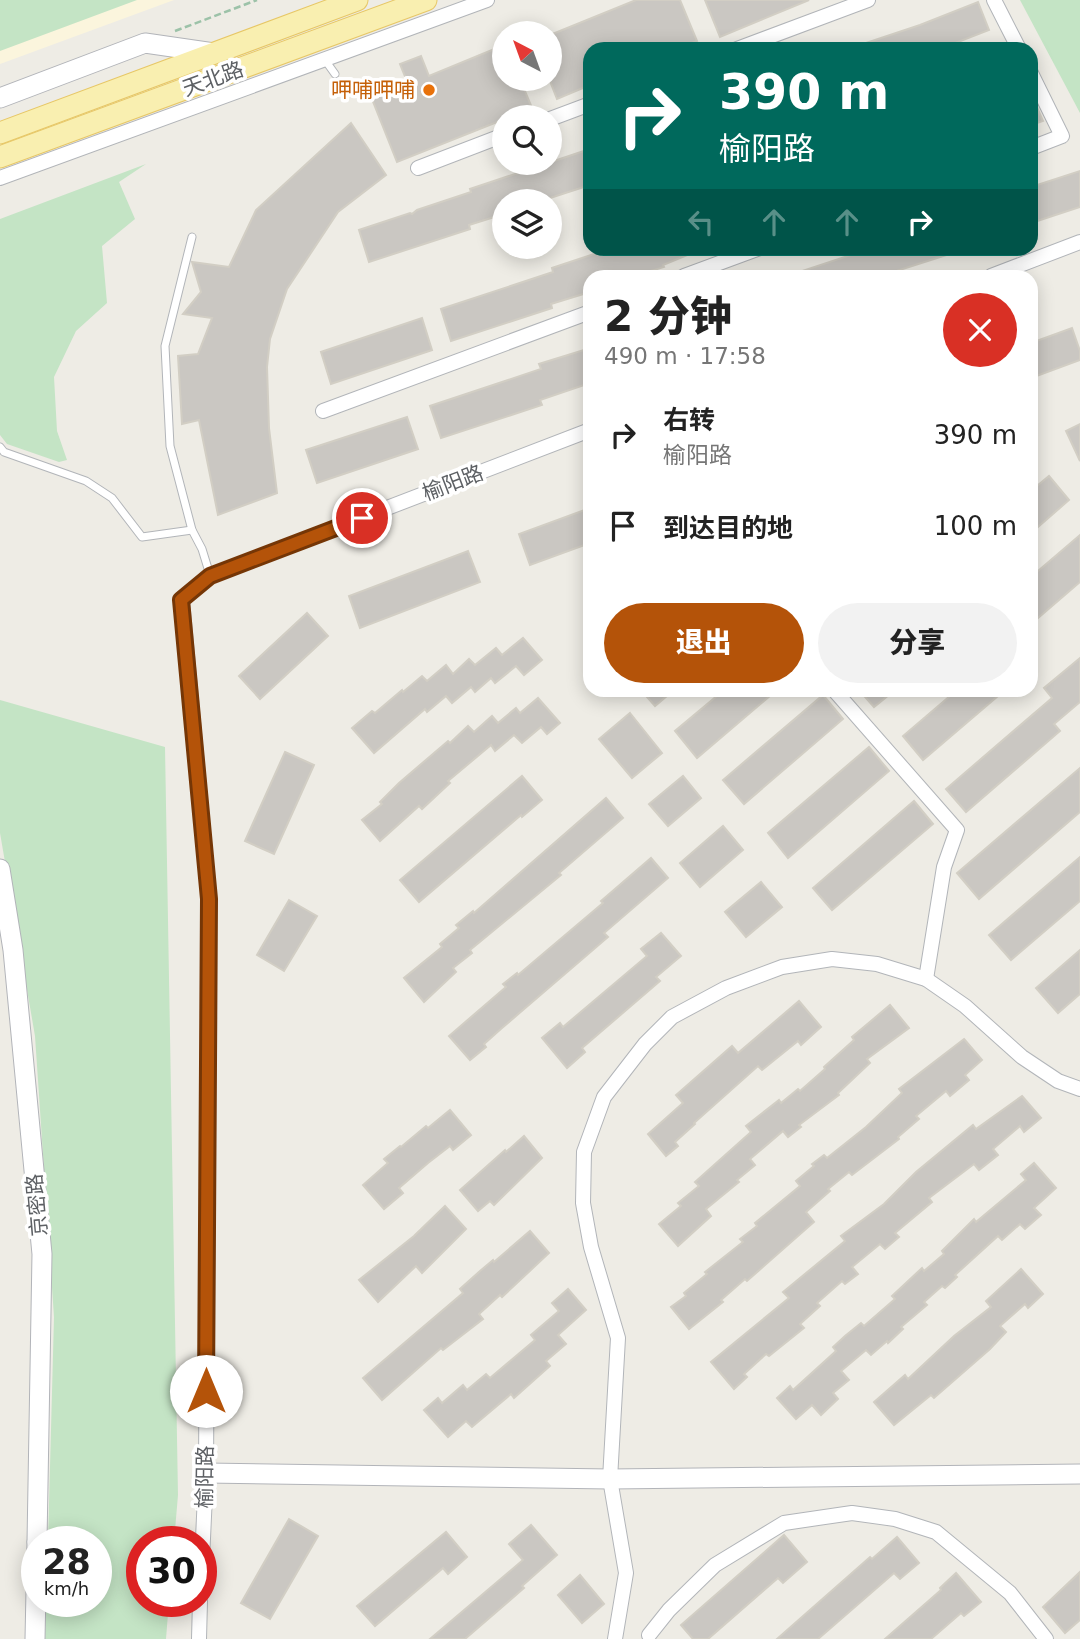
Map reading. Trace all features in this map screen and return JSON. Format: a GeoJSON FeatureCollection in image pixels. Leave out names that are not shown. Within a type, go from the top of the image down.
{"type":"FeatureCollection","features":[{"type":"Feature","properties":{"kind":"main road","name":"天北路"},"geometry":{"type":"LineString","coordinates":[[0,133],[358,0]]}},
{"type":"Feature","properties":{"kind":"main road","name":"天北路"},"geometry":{"type":"LineString","coordinates":[[0,157],[426,0]]}},
{"type":"Feature","properties":{"kind":"street"},"geometry":{"type":"LineString","coordinates":[[0,178],[487,0]]}},
{"type":"Feature","properties":{"kind":"street"},"geometry":{"type":"LineString","coordinates":[[756,42],[868,0]]}},
{"type":"Feature","properties":{"kind":"street"},"geometry":{"type":"LineString","coordinates":[[994,0],[1015,42]]}},
{"type":"Feature","properties":{"kind":"street"},"geometry":{"type":"LineString","coordinates":[[0,98],[145,43],[214,53]]}},
{"type":"Feature","properties":{"kind":"street"},"geometry":{"type":"LineString","coordinates":[[1038,87],[1062,136],[1038,145]]}},
{"type":"Feature","properties":{"kind":"street"},"geometry":{"type":"LineString","coordinates":[[562,114],[583,106]]}},
{"type":"Feature","properties":{"kind":"street"},"geometry":{"type":"LineString","coordinates":[[418,168],[492,140]]}},
{"type":"Feature","properties":{"kind":"street"},"geometry":{"type":"LineString","coordinates":[[1007,270],[1080,242]]}},
{"type":"Feature","properties":{"kind":"street"},"geometry":{"type":"LineString","coordinates":[[700,270],[738,256]]}},
{"type":"Feature","properties":{"kind":"street"},"geometry":{"type":"LineString","coordinates":[[323,411],[583,315]]}},
{"type":"Feature","properties":{"kind":"street","name":"榆阳路"},"geometry":{"type":"LineString","coordinates":[[204,1526],[209,899],[181,600],[210,576],[583,433]]}},
{"type":"Feature","properties":{"kind":"street"},"geometry":{"type":"LineString","coordinates":[[840,697],[957,830],[944,867],[926,979]]}},
{"type":"Feature","properties":{"kind":"street","name":"京密路"},"geometry":{"type":"LineString","coordinates":[[0,869],[13,950],[42,1254],[37,1526]]}},
{"type":"Feature","properties":{"kind":"street"},"geometry":{"type":"LineString","coordinates":[[615,1639],[626,1573],[610,1479],[618,1338],[590,1247],[583,1203],[584,1152],[604,1097],[645,1044],[672,1017],[726,988],[782,967],[832,959],[877,964],[926,979],[965,1006],[1022,1057],[1058,1080],[1080,1089]]}},
{"type":"Feature","properties":{"kind":"street"},"geometry":{"type":"LineString","coordinates":[[206,1473],[610,1479],[1080,1474]]}},
{"type":"Feature","properties":{"kind":"street"},"geometry":{"type":"LineString","coordinates":[[649,1635],[668,1610],[715,1565],[772,1530],[784,1523],[852,1513],[895,1519],[936,1532],[1010,1593],[1046,1639]]}},
{"type":"Feature","properties":{"kind":"street","name":"京密路"},"geometry":{"type":"LineString","coordinates":[[35,1617],[35,1639]]}},
{"type":"Feature","properties":{"kind":"street"},"geometry":{"type":"LineString","coordinates":[[199,1639],[200,1617]]}},
{"type":"Feature","properties":{"kind":"lane"},"geometry":{"type":"LineString","coordinates":[[325,60],[335,74]]}},
{"type":"Feature","properties":{"kind":"lane"},"geometry":{"type":"LineString","coordinates":[[192,237],[165,346],[170,446],[192,530],[202,549],[210,576]]}},
{"type":"Feature","properties":{"kind":"lane"},"geometry":{"type":"LineString","coordinates":[[0,447],[4,452],[86,481],[112,498],[142,537],[192,530]]}},
{"type":"Feature","properties":{"kind":"path"},"geometry":{"type":"LineString","coordinates":[[170,33],[257,0]]}},
{"type":"Feature","properties":{"kind":"shaded area"},"geometry":{"type":"Polygon","coordinates":[[[0,0],[174,0],[0,64],[0,0]]]}},
{"type":"Feature","properties":{"kind":"green space"},"geometry":{"type":"Polygon","coordinates":[[[0,0],[137,0],[0,51],[0,0]]]}},
{"type":"Feature","properties":{"kind":"green space"},"geometry":{"type":"Polygon","coordinates":[[[1020,0],[1080,0],[1080,113],[1020,0]]]}},
{"type":"Feature","properties":{"kind":"green space"},"geometry":{"type":"Polygon","coordinates":[[[146,164],[119,182],[135,219],[102,246],[107,303],[76,331],[54,377],[57,431],[67,460],[59,462],[7,444],[0,435],[0,219],[146,164]]]}},
{"type":"Feature","properties":{"kind":"green space"},"geometry":{"type":"Polygon","coordinates":[[[0,700],[165,747],[178,1495],[175,1526],[126,1526],[126,1617],[168,1617],[166,1639],[45,1639],[46,1617],[112,1617],[112,1526],[48,1526],[54,1317],[35,1036],[0,833],[0,700]]]}},
{"type":"Feature","properties":{"kind":"building"},"geometry":{"type":"Polygon","coordinates":[[[636,0],[680,0],[697,41],[583,42],[583,88],[557,99],[554,91],[562,91],[562,30],[636,0]]]}},
{"type":"Feature","properties":{"kind":"building"},"geometry":{"type":"Polygon","coordinates":[[[705,0],[809,0],[720,37],[705,0]]]}},
{"type":"Feature","properties":{"kind":"building"},"geometry":{"type":"Polygon","coordinates":[[[978,2],[989,30],[958,42],[869,42],[978,2]]]}},
{"type":"Feature","properties":{"kind":"building"},"geometry":{"type":"Polygon","coordinates":[[[492,50],[492,91],[525,91],[531,105],[492,105],[492,124],[397,162],[372,99],[408,84],[400,64],[421,56],[429,76],[492,50]]]}},
{"type":"Feature","properties":{"kind":"building"},"geometry":{"type":"Polygon","coordinates":[[[1038,110],[1043,121],[1038,123],[1038,110]]]}},
{"type":"Feature","properties":{"kind":"building"},"geometry":{"type":"Polygon","coordinates":[[[351,123],[386,175],[338,212],[287,289],[270,339],[267,367],[269,428],[277,493],[218,515],[199,420],[182,424],[178,356],[198,354],[212,318],[183,314],[201,292],[192,262],[229,267],[256,210],[351,123]]]}},
{"type":"Feature","properties":{"kind":"building"},"geometry":{"type":"Polygon","coordinates":[[[583,151],[583,187],[562,194],[562,189],[492,189],[492,218],[469,225],[470,229],[369,262],[359,230],[471,192],[470,189],[512,175],[562,175],[562,158],[583,151]]]}},
{"type":"Feature","properties":{"kind":"building"},"geometry":{"type":"Polygon","coordinates":[[[1080,171],[1080,207],[1038,221],[1038,185],[1080,171]]]}},
{"type":"Feature","properties":{"kind":"building"},"geometry":{"type":"Polygon","coordinates":[[[588,256],[685,256],[654,270],[583,270],[583,294],[551,304],[552,308],[451,341],[441,309],[553,272],[552,268],[588,256]]]}},
{"type":"Feature","properties":{"kind":"building"},"geometry":{"type":"Polygon","coordinates":[[[848,256],[943,256],[900,270],[805,270],[848,256]]]}},
{"type":"Feature","properties":{"kind":"building"},"geometry":{"type":"Polygon","coordinates":[[[422,318],[432,350],[331,384],[321,352],[422,318]]]}},
{"type":"Feature","properties":{"kind":"building"},"geometry":{"type":"Polygon","coordinates":[[[1072,328],[1080,351],[1080,360],[1038,375],[1038,340],[1072,328]]]}},
{"type":"Feature","properties":{"kind":"building"},"geometry":{"type":"Polygon","coordinates":[[[583,350],[583,385],[540,400],[542,405],[441,438],[430,406],[541,369],[539,364],[583,350]]]}},
{"type":"Feature","properties":{"kind":"building"},"geometry":{"type":"Polygon","coordinates":[[[407,417],[418,449],[317,483],[306,450],[407,417]]]}},
{"type":"Feature","properties":{"kind":"building"},"geometry":{"type":"Polygon","coordinates":[[[1080,424],[1080,461],[1066,431],[1080,424]]]}},
{"type":"Feature","properties":{"kind":"building"},"geometry":{"type":"Polygon","coordinates":[[[1049,476],[1069,500],[1038,527],[1038,485],[1049,476]]]}},
{"type":"Feature","properties":{"kind":"building"},"geometry":{"type":"Polygon","coordinates":[[[583,511],[583,546],[530,565],[519,534],[583,511]]]}},
{"type":"Feature","properties":{"kind":"building"},"geometry":{"type":"Polygon","coordinates":[[[1080,535],[1080,582],[1038,618],[1038,571],[1080,535]]]}},
{"type":"Feature","properties":{"kind":"building"},"geometry":{"type":"Polygon","coordinates":[[[468,551],[480,582],[360,628],[349,596],[468,551]]]}},
{"type":"Feature","properties":{"kind":"building"},"geometry":{"type":"Polygon","coordinates":[[[307,613],[328,636],[260,699],[239,676],[307,613]]]}},
{"type":"Feature","properties":{"kind":"building"},"geometry":{"type":"Polygon","coordinates":[[[523,638],[542,660],[524,675],[516,666],[495,683],[491,678],[475,692],[471,687],[452,703],[446,696],[427,712],[425,709],[374,753],[352,728],[422,676],[427,681],[446,665],[453,674],[469,659],[475,665],[496,648],[502,655],[523,638]]]}},
{"type":"Feature","properties":{"kind":"building"},"geometry":{"type":"Polygon","coordinates":[[[1080,658],[1080,702],[1054,724],[1060,731],[966,812],[946,789],[1052,698],[1044,688],[1080,658]]]}},
{"type":"Feature","properties":{"kind":"building"},"geometry":{"type":"Polygon","coordinates":[[[647,697],[666,697],[655,706],[647,697]]]}},
{"type":"Feature","properties":{"kind":"building"},"geometry":{"type":"Polygon","coordinates":[[[716,697],[769,697],[697,758],[675,731],[716,697]]]}},
{"type":"Feature","properties":{"kind":"building"},"geometry":{"type":"Polygon","coordinates":[[[821,697],[825,697],[843,719],[744,804],[723,780],[821,697]]]}},
{"type":"Feature","properties":{"kind":"building"},"geometry":{"type":"Polygon","coordinates":[[[865,697],[886,697],[874,707],[865,697]]]}},
{"type":"Feature","properties":{"kind":"building"},"geometry":{"type":"Polygon","coordinates":[[[949,697],[997,697],[923,760],[903,736],[949,697]]]}},
{"type":"Feature","properties":{"kind":"building"},"geometry":{"type":"Polygon","coordinates":[[[538,698],[560,723],[547,734],[541,727],[522,743],[514,735],[495,751],[491,745],[448,781],[450,783],[422,809],[419,806],[380,841],[362,820],[382,804],[380,802],[399,783],[468,726],[474,732],[492,716],[498,723],[516,708],[520,713],[538,698]]]}},
{"type":"Feature","properties":{"kind":"building"},"geometry":{"type":"Polygon","coordinates":[[[630,713],[662,753],[632,778],[599,739],[630,713]]]}},
{"type":"Feature","properties":{"kind":"building"},"geometry":{"type":"Polygon","coordinates":[[[869,747],[889,771],[788,858],[768,833],[869,747]]]}},
{"type":"Feature","properties":{"kind":"building"},"geometry":{"type":"Polygon","coordinates":[[[285,752],[314,765],[274,854],[245,841],[285,752]]]}},
{"type":"Feature","properties":{"kind":"building"},"geometry":{"type":"Polygon","coordinates":[[[1080,768],[1080,812],[979,899],[957,873],[1080,768]]]}},
{"type":"Feature","properties":{"kind":"building"},"geometry":{"type":"Polygon","coordinates":[[[522,776],[542,800],[419,902],[400,880],[522,776]]]}},
{"type":"Feature","properties":{"kind":"building"},"geometry":{"type":"Polygon","coordinates":[[[683,776],[701,798],[668,826],[649,804],[683,776]]]}},
{"type":"Feature","properties":{"kind":"building"},"geometry":{"type":"Polygon","coordinates":[[[606,798],[623,818],[559,873],[561,875],[470,950],[472,953],[453,968],[456,972],[424,1002],[404,978],[442,947],[440,944],[459,928],[456,925],[473,911],[474,913],[606,798]]]}},
{"type":"Feature","properties":{"kind":"building"},"geometry":{"type":"Polygon","coordinates":[[[914,801],[933,824],[832,910],[813,888],[914,801]]]}},
{"type":"Feature","properties":{"kind":"building"},"geometry":{"type":"Polygon","coordinates":[[[723,826],[743,850],[700,887],[680,863],[723,826]]]}},
{"type":"Feature","properties":{"kind":"building"},"geometry":{"type":"Polygon","coordinates":[[[1080,857],[1080,901],[1011,960],[989,935],[1080,857]]]}},
{"type":"Feature","properties":{"kind":"building"},"geometry":{"type":"Polygon","coordinates":[[[651,858],[668,878],[604,933],[608,937],[484,1044],[486,1047],[470,1060],[449,1036],[506,987],[503,984],[517,973],[518,975],[603,903],[601,901],[651,858]]]}},
{"type":"Feature","properties":{"kind":"building"},"geometry":{"type":"Polygon","coordinates":[[[761,882],[782,907],[746,937],[725,912],[761,882]]]}},
{"type":"Feature","properties":{"kind":"building"},"geometry":{"type":"Polygon","coordinates":[[[289,900],[317,916],[284,971],[257,955],[289,900]]]}},
{"type":"Feature","properties":{"kind":"building"},"geometry":{"type":"Polygon","coordinates":[[[661,933],[681,956],[656,977],[660,981],[582,1048],[585,1052],[567,1068],[542,1038],[560,1023],[563,1027],[647,956],[641,949],[661,933]]]}},
{"type":"Feature","properties":{"kind":"building"},"geometry":{"type":"Polygon","coordinates":[[[1080,950],[1080,994],[1058,1013],[1036,988],[1080,950]]]}},
{"type":"Feature","properties":{"kind":"building"},"geometry":{"type":"Polygon","coordinates":[[[799,1001],[821,1027],[801,1045],[798,1041],[762,1070],[758,1066],[694,1123],[675,1142],[678,1146],[666,1156],[648,1134],[683,1103],[676,1095],[732,1046],[738,1053],[799,1001]]]}},
{"type":"Feature","properties":{"kind":"building"},"geometry":{"type":"Polygon","coordinates":[[[890,1005],[909,1028],[867,1059],[870,1063],[838,1093],[839,1095],[799,1125],[801,1127],[788,1137],[783,1131],[750,1159],[755,1165],[706,1209],[711,1216],[678,1246],[659,1224],[681,1206],[678,1203],[699,1186],[695,1182],[751,1132],[746,1126],[779,1100],[781,1103],[798,1089],[800,1091],[854,1040],[852,1037],[890,1005]]]}},
{"type":"Feature","properties":{"kind":"building"},"geometry":{"type":"Polygon","coordinates":[[[964,1039],[982,1060],[965,1075],[969,1080],[950,1096],[946,1091],[916,1116],[919,1119],[898,1137],[899,1139],[852,1175],[849,1172],[828,1189],[830,1191],[806,1212],[814,1222],[689,1329],[671,1307],[686,1296],[684,1293],[707,1274],[705,1272],[743,1242],[740,1239],[757,1226],[755,1223],[800,1186],[796,1181],[814,1166],[812,1164],[824,1155],[827,1158],[866,1127],[902,1093],[899,1089],[964,1039]]]}},
{"type":"Feature","properties":{"kind":"building"},"geometry":{"type":"Polygon","coordinates":[[[1022,1096],[1041,1118],[1024,1132],[1020,1126],[993,1149],[998,1155],[979,1170],[974,1164],[929,1198],[932,1202],[895,1233],[899,1237],[885,1249],[880,1244],[852,1267],[858,1274],[845,1284],[842,1281],[817,1303],[820,1306],[800,1324],[804,1328],[769,1356],[766,1354],[744,1374],[747,1377],[734,1389],[711,1362],[789,1298],[783,1292],[845,1241],[841,1236],[884,1204],[916,1172],[973,1125],[976,1129],[1022,1096]]]}},
{"type":"Feature","properties":{"kind":"building"},"geometry":{"type":"Polygon","coordinates":[[[450,1110],[471,1135],[453,1150],[450,1146],[428,1163],[399,1188],[403,1193],[384,1209],[363,1185],[388,1163],[384,1159],[450,1110]]]}},
{"type":"Feature","properties":{"kind":"building"},"geometry":{"type":"Polygon","coordinates":[[[524,1136],[542,1158],[494,1205],[490,1201],[478,1211],[460,1190],[524,1136]]]}},
{"type":"Feature","properties":{"kind":"building"},"geometry":{"type":"Polygon","coordinates":[[[1034,1163],[1056,1188],[1034,1208],[1041,1215],[1025,1229],[1020,1224],[1002,1240],[998,1236],[955,1275],[957,1277],[945,1288],[942,1286],[924,1302],[927,1305],[901,1327],[903,1329],[888,1343],[887,1341],[871,1355],[866,1350],[841,1371],[849,1380],[833,1393],[838,1399],[821,1415],[812,1405],[796,1419],[777,1398],[790,1386],[793,1390],[836,1351],[833,1347],[845,1336],[861,1323],[864,1326],[895,1299],[892,1296],[922,1268],[924,1271],[944,1254],[942,1251],[974,1219],[976,1222],[1026,1180],[1021,1174],[1034,1163]]]}},
{"type":"Feature","properties":{"kind":"building"},"geometry":{"type":"Polygon","coordinates":[[[445,1206],[466,1229],[422,1273],[416,1266],[378,1302],[359,1280],[414,1236],[445,1206]]]}},
{"type":"Feature","properties":{"kind":"building"},"geometry":{"type":"Polygon","coordinates":[[[530,1231],[549,1253],[502,1297],[500,1295],[479,1314],[483,1319],[443,1350],[441,1348],[382,1400],[363,1378],[463,1293],[460,1289],[480,1271],[530,1231]]]}},
{"type":"Feature","properties":{"kind":"building"},"geometry":{"type":"Polygon","coordinates":[[[1021,1269],[1043,1294],[1028,1308],[1025,1304],[1000,1326],[1006,1332],[990,1349],[934,1398],[931,1395],[894,1425],[874,1402],[905,1375],[908,1379],[954,1336],[991,1307],[986,1301],[1021,1269]]]}},
{"type":"Feature","properties":{"kind":"building"},"geometry":{"type":"Polygon","coordinates":[[[568,1289],[586,1310],[558,1335],[566,1344],[546,1361],[550,1366],[514,1398],[511,1394],[472,1427],[466,1421],[448,1437],[424,1410],[438,1398],[442,1403],[463,1385],[467,1390],[486,1374],[490,1378],[535,1340],[531,1335],[559,1311],[552,1303],[568,1289]]]}},
{"type":"Feature","properties":{"kind":"building"},"geometry":{"type":"Polygon","coordinates":[[[289,1519],[318,1536],[270,1619],[241,1603],[289,1519]]]}},
{"type":"Feature","properties":{"kind":"building"},"geometry":{"type":"Polygon","coordinates":[[[531,1525],[557,1555],[522,1586],[524,1588],[465,1639],[430,1639],[523,1560],[509,1544],[531,1525]]]}},
{"type":"Feature","properties":{"kind":"building"},"geometry":{"type":"Polygon","coordinates":[[[446,1532],[467,1557],[448,1574],[443,1568],[375,1626],[357,1606],[446,1532]]]}},
{"type":"Feature","properties":{"kind":"building"},"geometry":{"type":"Polygon","coordinates":[[[784,1535],[807,1562],[783,1583],[778,1578],[708,1639],[693,1639],[681,1625],[784,1535]]]}},
{"type":"Feature","properties":{"kind":"building"},"geometry":{"type":"Polygon","coordinates":[[[897,1537],[919,1563],[900,1579],[894,1573],[818,1639],[777,1639],[870,1557],[872,1559],[897,1537]]]}},
{"type":"Feature","properties":{"kind":"building"},"geometry":{"type":"Polygon","coordinates":[[[1080,1572],[1080,1620],[1065,1633],[1043,1607],[1080,1572]]]}},
{"type":"Feature","properties":{"kind":"building"},"geometry":{"type":"Polygon","coordinates":[[[956,1573],[981,1602],[964,1616],[961,1613],[931,1639],[885,1639],[941,1590],[956,1573]]]}},
{"type":"Feature","properties":{"kind":"building"},"geometry":{"type":"Polygon","coordinates":[[[580,1575],[604,1604],[582,1623],[558,1595],[580,1575]]]}},
{"type":"Feature","properties":{"kind":"place","name":"呷哺呷哺"},"geometry":{"type":"Point","coordinates":[429,90]}},
{"type":"Feature","properties":{"kind":"route"},"geometry":{"type":"LineString","coordinates":[[206,1391],[209,899],[181,600],[210,576],[362,518]]}}]}
